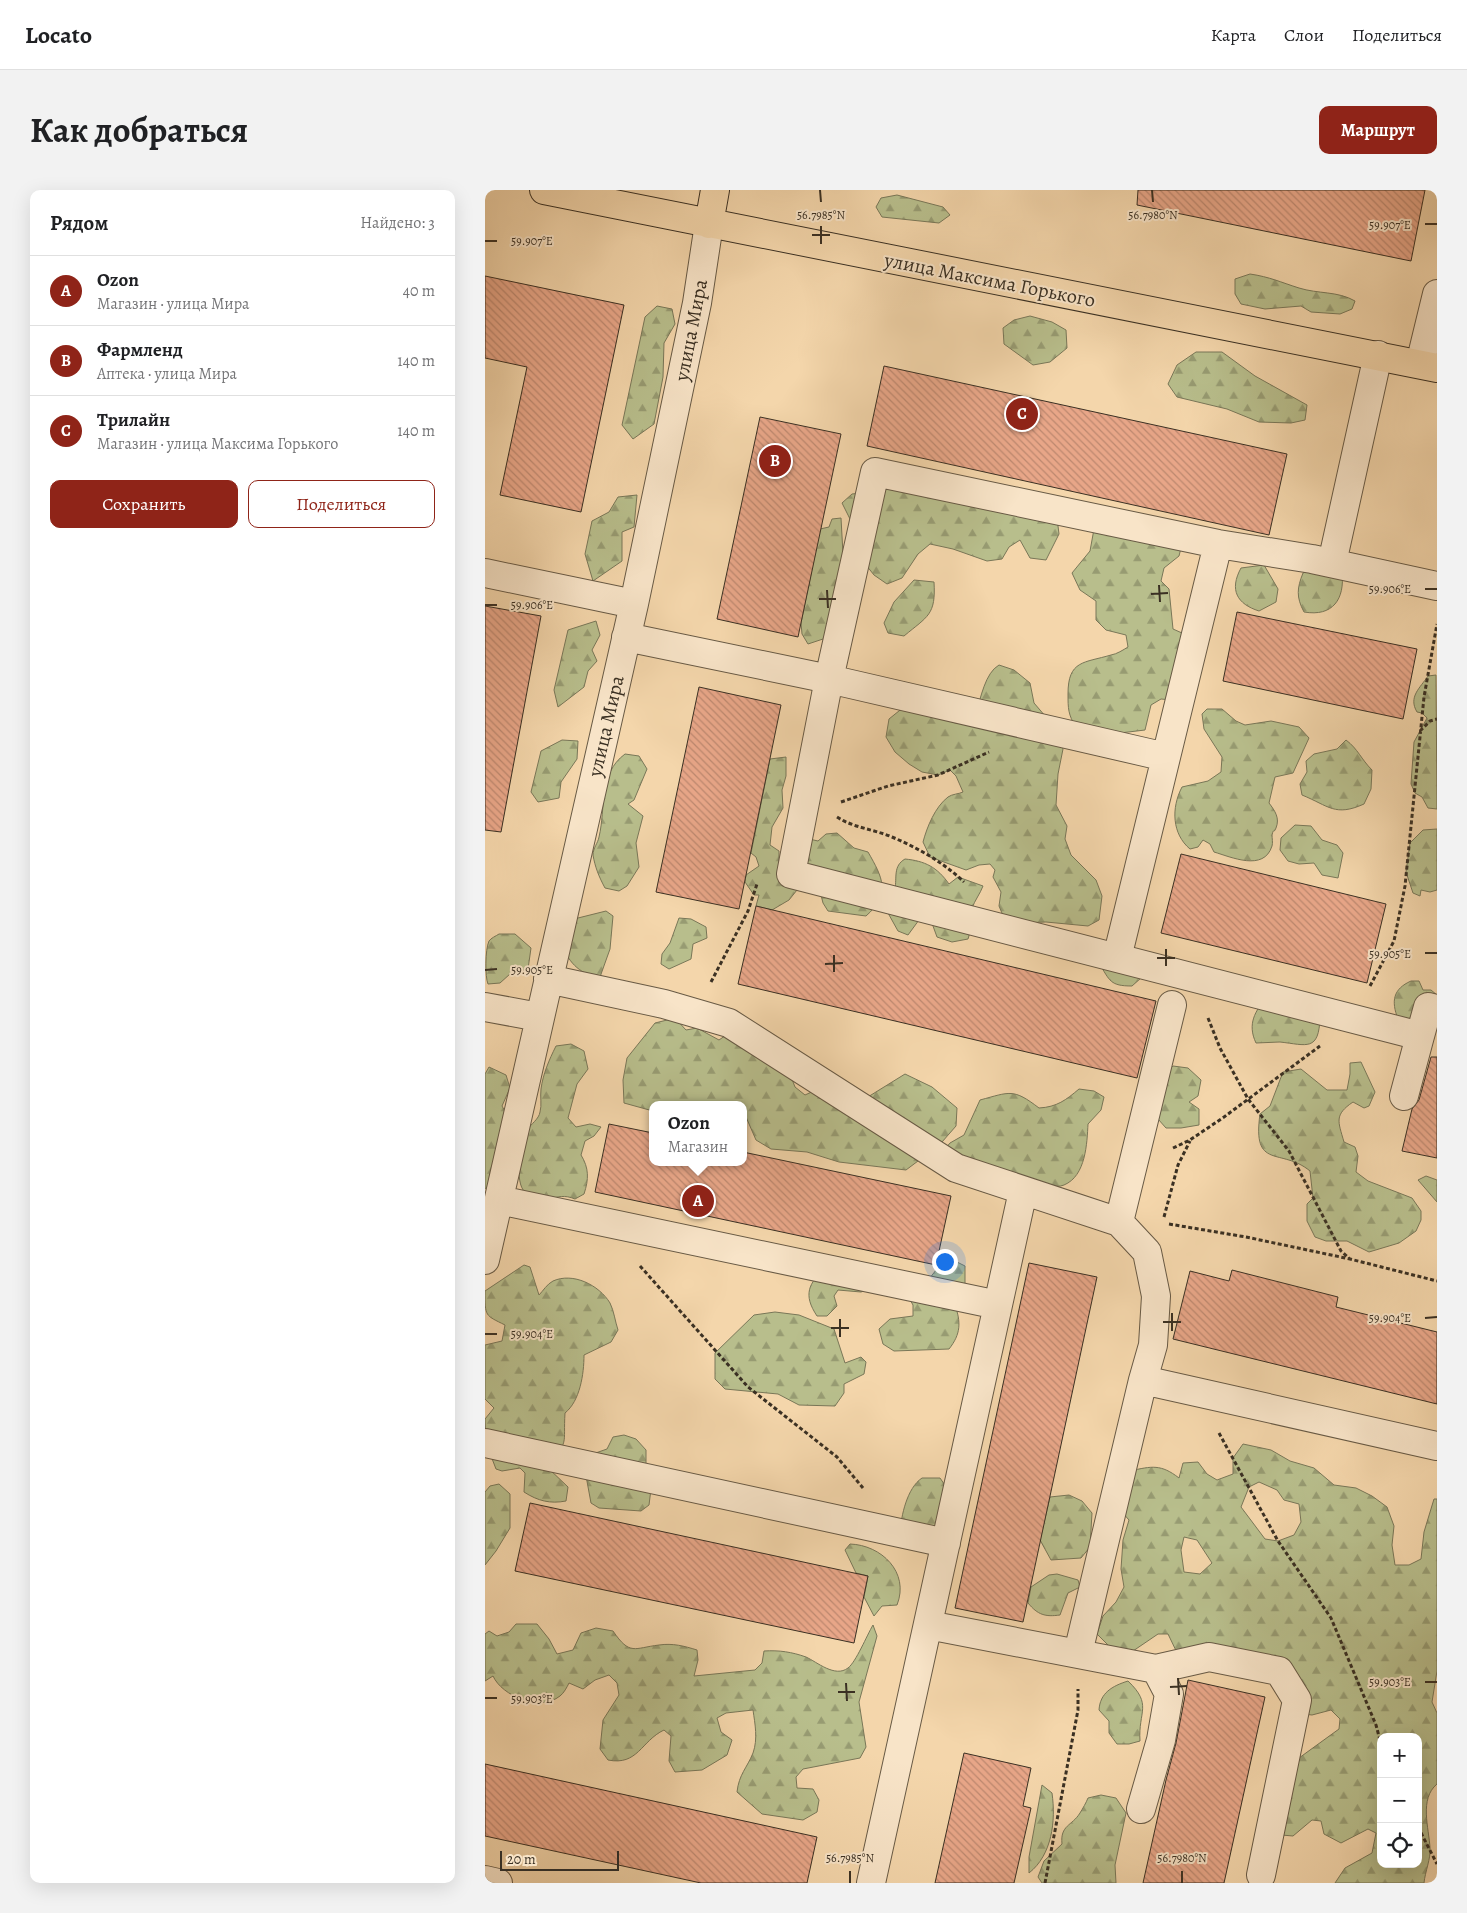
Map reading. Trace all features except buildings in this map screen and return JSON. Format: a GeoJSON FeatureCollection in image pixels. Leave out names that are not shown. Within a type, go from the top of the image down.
{"type":"FeatureCollection","features":[{"type":"Feature","properties":{"kind":"main road","name":"улица Максима Горького"},"geometry":{"type":"LineString","coordinates":[[544,190],[1428,366]]}},
{"type":"Feature","properties":{"kind":"main road","name":"улица Мира"},"geometry":{"type":"LineString","coordinates":[[709,224],[715,190]]}},
{"type":"Feature","properties":{"kind":"street","name":"улица Мира"},"geometry":{"type":"LineString","coordinates":[[485,1260],[634,604],[697,303],[709,224]]}},
{"type":"Feature","properties":{"kind":"street"},"geometry":{"type":"LineString","coordinates":[[1428,366],[1437,294]]}},
{"type":"Feature","properties":{"kind":"street"},"geometry":{"type":"LineString","coordinates":[[1332,563],[1360,444],[1378,355]]}},
{"type":"Feature","properties":{"kind":"street"},"geometry":{"type":"LineString","coordinates":[[1419,1036],[791,874],[812,808],[829,679],[875,472],[1218,544],[1332,563],[1437,586]]}},
{"type":"Feature","properties":{"kind":"street"},"geometry":{"type":"LineString","coordinates":[[1117,958],[1218,544]]}},
{"type":"Feature","properties":{"kind":"street"},"geometry":{"type":"LineString","coordinates":[[485,573],[634,604]]}},
{"type":"Feature","properties":{"kind":"street"},"geometry":{"type":"LineString","coordinates":[[626,637],[829,679],[1166,757]]}},
{"type":"Feature","properties":{"kind":"street"},"geometry":{"type":"LineString","coordinates":[[549,979],[605,989],[729,1023],[956,1168],[1119,1222],[1147,1252],[1156,1296],[1153,1345],[1078,1653]]}},
{"type":"Feature","properties":{"kind":"street"},"geometry":{"type":"LineString","coordinates":[[1119,1222],[1172,1005]]}},
{"type":"Feature","properties":{"kind":"street"},"geometry":{"type":"LineString","coordinates":[[485,1007],[539,1017]]}},
{"type":"Feature","properties":{"kind":"street"},"geometry":{"type":"LineString","coordinates":[[1404,1096],[1428,1007],[1437,1009]]}},
{"type":"Feature","properties":{"kind":"street"},"geometry":{"type":"LineString","coordinates":[[871,1883],[1023,1190]]}},
{"type":"Feature","properties":{"kind":"street"},"geometry":{"type":"LineString","coordinates":[[499,1200],[998,1305]]}},
{"type":"Feature","properties":{"kind":"street"},"geometry":{"type":"LineString","coordinates":[[1143,1380],[1437,1446]]}},
{"type":"Feature","properties":{"kind":"street"},"geometry":{"type":"LineString","coordinates":[[485,1443],[945,1543]]}},
{"type":"Feature","properties":{"kind":"street"},"geometry":{"type":"LineString","coordinates":[[928,1625],[1156,1669],[1209,1657],[1279,1672],[1297,1700],[1261,1875]]}},
{"type":"Feature","properties":{"kind":"street"},"geometry":{"type":"LineString","coordinates":[[1141,1810],[1161,1740],[1169,1694],[1156,1669]]}},
{"type":"Feature","properties":{"kind":"street"},"geometry":{"type":"LineString","coordinates":[[485,1880],[499,1883]]}},
{"type":"Feature","properties":{"kind":"path"},"geometry":{"type":"LineString","coordinates":[[1136,1154],[1163,1152],[1190,1140],[1336,1034],[1367,992],[1394,941],[1405,886],[1424,697],[1437,624]]}},
{"type":"Feature","properties":{"kind":"path"},"geometry":{"type":"LineString","coordinates":[[1420,731],[1430,721],[1437,719]]}},
{"type":"Feature","properties":{"kind":"path"},"geometry":{"type":"LineString","coordinates":[[812,808],[889,786],[938,775],[986,754],[1021,723]]}},
{"type":"Feature","properties":{"kind":"path"},"geometry":{"type":"LineString","coordinates":[[812,808],[846,823],[891,837],[944,864],[965,883]]}},
{"type":"Feature","properties":{"kind":"path"},"geometry":{"type":"LineString","coordinates":[[682,1009],[705,991],[748,912],[757,880]]}},
{"type":"Feature","properties":{"kind":"path"},"geometry":{"type":"LineString","coordinates":[[1180,974],[1199,994],[1220,1048],[1248,1099],[1289,1150],[1335,1242],[1350,1259]]}},
{"type":"Feature","properties":{"kind":"path"},"geometry":{"type":"LineString","coordinates":[[1190,1140],[1178,1165],[1162,1223],[1246,1236],[1437,1281]]}},
{"type":"Feature","properties":{"kind":"path"},"geometry":{"type":"LineString","coordinates":[[619,1225],[641,1266],[710,1347],[747,1387],[837,1457],[870,1496],[886,1530]]}},
{"type":"Feature","properties":{"kind":"path"},"geometry":{"type":"LineString","coordinates":[[1207,1394],[1216,1429],[1278,1541],[1331,1618],[1378,1733]]}},
{"type":"Feature","properties":{"kind":"path"},"geometry":{"type":"LineString","coordinates":[[1045,1883],[1078,1710],[1078,1653]]}},
{"type":"Feature","properties":{"kind":"path"},"geometry":{"type":"LineString","coordinates":[[1422,1835],[1437,1864]]}},
{"type":"Feature","properties":{"kind":"green space"},"geometry":{"type":"Polygon","coordinates":[[[897,195],[943,207],[950,215],[939,223],[882,217],[876,207],[881,198],[897,195]]]}},
{"type":"Feature","properties":{"kind":"green space"},"geometry":{"type":"Polygon","coordinates":[[[1250,274],[1306,290],[1335,294],[1355,301],[1352,309],[1340,314],[1311,312],[1301,306],[1265,309],[1241,304],[1235,294],[1235,279],[1250,274]]]}},
{"type":"Feature","properties":{"kind":"green space"},"geometry":{"type":"Polygon","coordinates":[[[657,306],[672,309],[675,324],[664,343],[663,377],[654,424],[633,439],[622,425],[645,317],[657,306]]]}},
{"type":"Feature","properties":{"kind":"green space"},"geometry":{"type":"Polygon","coordinates":[[[1030,316],[1052,322],[1066,330],[1067,348],[1050,362],[1033,365],[1004,344],[1003,328],[1014,320],[1030,316]]]}},
{"type":"Feature","properties":{"kind":"green space"},"geometry":{"type":"Polygon","coordinates":[[[1196,352],[1222,352],[1255,376],[1307,405],[1305,420],[1291,423],[1259,422],[1227,409],[1177,397],[1168,384],[1177,365],[1196,352]]]}},
{"type":"Feature","properties":{"kind":"green space"},"geometry":{"type":"Polygon","coordinates":[[[902,483],[1056,510],[1059,534],[1046,560],[1030,558],[1020,540],[1009,547],[1002,559],[987,561],[953,549],[930,544],[918,554],[902,578],[887,584],[874,575],[866,565],[853,525],[842,503],[852,494],[879,491],[902,483]]]}},
{"type":"Feature","properties":{"kind":"green space"},"geometry":{"type":"Polygon","coordinates":[[[637,495],[634,527],[622,532],[622,561],[593,581],[585,554],[592,521],[609,512],[618,497],[637,495]]]}},
{"type":"Feature","properties":{"kind":"green space"},"geometry":{"type":"Polygon","coordinates":[[[841,518],[844,572],[829,637],[808,644],[802,634],[801,623],[820,529],[829,527],[832,519],[841,518]]]}},
{"type":"Feature","properties":{"kind":"green space"},"geometry":{"type":"Polygon","coordinates":[[[1096,518],[1184,536],[1179,556],[1164,568],[1161,581],[1169,589],[1173,629],[1182,633],[1187,643],[1172,700],[1161,699],[1151,705],[1145,730],[1120,733],[1076,727],[1069,711],[1069,683],[1074,669],[1086,662],[1115,654],[1128,647],[1126,635],[1106,630],[1096,620],[1096,601],[1080,590],[1072,573],[1090,551],[1096,518]]]}},
{"type":"Feature","properties":{"kind":"green space"},"geometry":{"type":"Polygon","coordinates":[[[1264,565],[1278,589],[1276,602],[1259,611],[1240,600],[1237,595],[1236,583],[1241,568],[1264,565]]]}},
{"type":"Feature","properties":{"kind":"green space"},"geometry":{"type":"Polygon","coordinates":[[[1317,567],[1342,572],[1339,598],[1330,609],[1323,612],[1304,612],[1298,592],[1299,583],[1303,573],[1317,567]]]}},
{"type":"Feature","properties":{"kind":"green space"},"geometry":{"type":"Polygon","coordinates":[[[914,580],[934,582],[934,602],[932,608],[925,619],[904,636],[888,633],[884,623],[894,602],[914,580]]]}},
{"type":"Feature","properties":{"kind":"green space"},"geometry":{"type":"Polygon","coordinates":[[[596,621],[600,635],[592,650],[597,661],[588,671],[584,687],[558,707],[554,690],[568,630],[596,621]]]}},
{"type":"Feature","properties":{"kind":"green space"},"geometry":{"type":"Polygon","coordinates":[[[999,665],[1014,670],[1030,683],[1034,703],[1058,731],[1063,749],[1058,774],[1056,805],[1067,826],[1065,839],[1071,855],[1096,880],[1102,896],[1099,920],[1088,926],[1046,922],[1021,923],[1004,918],[999,906],[1001,892],[993,877],[995,870],[990,864],[979,865],[966,870],[930,857],[923,842],[932,818],[943,801],[951,795],[963,792],[956,776],[950,770],[938,775],[922,772],[895,752],[886,737],[889,719],[915,698],[976,712],[987,680],[999,665]]]}},
{"type":"Feature","properties":{"kind":"green space"},"geometry":{"type":"Polygon","coordinates":[[[1436,675],[1437,809],[1428,808],[1422,797],[1415,793],[1411,784],[1414,742],[1427,718],[1422,713],[1417,712],[1414,697],[1428,676],[1436,675]]]}},
{"type":"Feature","properties":{"kind":"green space"},"geometry":{"type":"Polygon","coordinates":[[[1207,709],[1222,709],[1236,721],[1245,725],[1271,721],[1299,727],[1309,738],[1293,773],[1275,777],[1269,803],[1276,815],[1277,824],[1272,835],[1272,846],[1268,854],[1262,859],[1246,861],[1229,857],[1214,852],[1210,844],[1203,840],[1198,847],[1190,849],[1184,843],[1177,828],[1175,820],[1176,803],[1182,787],[1208,781],[1221,772],[1222,757],[1204,729],[1202,714],[1207,709]]]}},
{"type":"Feature","properties":{"kind":"green space"},"geometry":{"type":"Polygon","coordinates":[[[562,740],[578,741],[577,759],[561,782],[559,798],[538,802],[531,792],[541,751],[562,740]]]}},
{"type":"Feature","properties":{"kind":"green space"},"geometry":{"type":"Polygon","coordinates":[[[1346,740],[1372,770],[1371,789],[1364,804],[1346,810],[1332,809],[1302,795],[1300,784],[1307,772],[1306,761],[1314,754],[1337,749],[1346,740]]]}},
{"type":"Feature","properties":{"kind":"green space"},"geometry":{"type":"Polygon","coordinates":[[[625,754],[639,756],[647,769],[634,800],[628,804],[643,816],[636,843],[639,867],[627,886],[619,891],[605,888],[597,872],[593,855],[599,837],[607,781],[616,762],[625,754]]]}},
{"type":"Feature","properties":{"kind":"green space"},"geometry":{"type":"Polygon","coordinates":[[[786,757],[786,776],[782,790],[783,808],[772,827],[770,845],[779,851],[779,871],[791,874],[797,890],[789,900],[772,910],[756,906],[759,895],[754,895],[745,882],[746,875],[759,866],[756,857],[751,853],[770,759],[786,757]]]}},
{"type":"Feature","properties":{"kind":"green space"},"geometry":{"type":"Polygon","coordinates":[[[1295,825],[1311,826],[1322,840],[1337,845],[1343,853],[1338,878],[1322,875],[1314,863],[1299,864],[1288,861],[1280,850],[1281,838],[1295,825]]]}},
{"type":"Feature","properties":{"kind":"green space"},"geometry":{"type":"Polygon","coordinates":[[[1437,829],[1437,890],[1430,892],[1421,890],[1420,896],[1413,893],[1406,872],[1410,843],[1423,830],[1437,829]]]}},
{"type":"Feature","properties":{"kind":"green space"},"geometry":{"type":"Polygon","coordinates":[[[837,833],[854,848],[868,852],[881,878],[882,893],[874,908],[866,916],[828,911],[823,903],[820,891],[794,857],[805,838],[818,841],[826,834],[837,833]]]}},
{"type":"Feature","properties":{"kind":"green space"},"geometry":{"type":"Polygon","coordinates":[[[905,859],[925,863],[940,873],[949,884],[958,877],[983,886],[971,911],[968,939],[952,942],[937,937],[933,926],[938,911],[927,909],[908,935],[898,931],[888,913],[894,892],[897,868],[905,859]]]}},
{"type":"Feature","properties":{"kind":"green space"},"geometry":{"type":"Polygon","coordinates":[[[606,911],[613,916],[610,949],[600,977],[593,976],[577,968],[562,946],[574,919],[606,911]]]}},
{"type":"Feature","properties":{"kind":"green space"},"geometry":{"type":"Polygon","coordinates":[[[679,918],[691,919],[706,927],[707,938],[693,944],[691,959],[669,969],[661,964],[662,954],[670,943],[679,918]]]}},
{"type":"Feature","properties":{"kind":"green space"},"geometry":{"type":"Polygon","coordinates":[[[499,934],[515,934],[531,948],[528,969],[510,974],[500,983],[488,984],[486,963],[488,945],[490,940],[499,934]]]}},
{"type":"Feature","properties":{"kind":"green space"},"geometry":{"type":"Polygon","coordinates":[[[1099,963],[1141,978],[1132,986],[1119,985],[1108,978],[1099,963]]]}},
{"type":"Feature","properties":{"kind":"green space"},"geometry":{"type":"Polygon","coordinates":[[[1411,981],[1419,981],[1423,990],[1431,990],[1437,995],[1437,1031],[1433,1022],[1418,1030],[1398,1019],[1394,1001],[1395,996],[1400,988],[1411,981]]]}},
{"type":"Feature","properties":{"kind":"green space"},"geometry":{"type":"Polygon","coordinates":[[[1267,997],[1320,1017],[1317,1036],[1314,1041],[1304,1045],[1280,1042],[1256,1043],[1252,1024],[1259,1007],[1267,997]]]}},
{"type":"Feature","properties":{"kind":"green space"},"geometry":{"type":"Polygon","coordinates":[[[675,1018],[686,1030],[697,1028],[719,1040],[729,1033],[790,1074],[795,1087],[805,1095],[816,1090],[863,1100],[905,1074],[932,1087],[957,1108],[956,1126],[942,1142],[927,1148],[918,1161],[906,1170],[839,1162],[807,1152],[771,1149],[756,1140],[747,1119],[747,1101],[649,1101],[649,1110],[624,1103],[623,1080],[627,1058],[655,1023],[675,1018]]]}},
{"type":"Feature","properties":{"kind":"green space"},"geometry":{"type":"Polygon","coordinates":[[[571,1044],[584,1051],[588,1069],[577,1084],[568,1118],[576,1127],[590,1124],[601,1127],[594,1136],[585,1141],[581,1155],[586,1164],[587,1174],[584,1194],[575,1199],[562,1196],[540,1199],[525,1192],[522,1187],[519,1162],[522,1143],[527,1130],[539,1115],[543,1078],[556,1046],[571,1044]]]}},
{"type":"Feature","properties":{"kind":"green space"},"geometry":{"type":"Polygon","coordinates":[[[1361,1062],[1375,1092],[1369,1106],[1364,1108],[1353,1102],[1343,1111],[1339,1119],[1344,1142],[1355,1147],[1358,1156],[1356,1172],[1368,1181],[1412,1198],[1421,1211],[1421,1220],[1416,1231],[1399,1243],[1369,1252],[1347,1241],[1326,1241],[1315,1237],[1307,1221],[1307,1204],[1313,1198],[1310,1171],[1299,1164],[1271,1155],[1265,1151],[1260,1144],[1259,1132],[1260,1114],[1270,1106],[1283,1072],[1301,1069],[1327,1090],[1347,1090],[1350,1063],[1361,1062]]]}},
{"type":"Feature","properties":{"kind":"green space"},"geometry":{"type":"Polygon","coordinates":[[[1173,1066],[1188,1068],[1201,1080],[1198,1096],[1189,1102],[1199,1109],[1199,1125],[1166,1128],[1158,1119],[1165,1073],[1173,1066]]]}},
{"type":"Feature","properties":{"kind":"green space"},"geometry":{"type":"Polygon","coordinates":[[[489,1067],[506,1075],[510,1088],[502,1106],[511,1122],[492,1193],[485,1188],[485,1074],[489,1067]]]}},
{"type":"Feature","properties":{"kind":"green space"},"geometry":{"type":"Polygon","coordinates":[[[1079,1089],[1094,1091],[1104,1097],[1101,1110],[1088,1124],[1086,1149],[1081,1167],[1071,1181],[1064,1185],[1048,1187],[939,1156],[950,1143],[964,1135],[980,1100],[1011,1094],[1023,1097],[1039,1108],[1061,1102],[1079,1089]]]}},
{"type":"Feature","properties":{"kind":"green space"},"geometry":{"type":"Polygon","coordinates":[[[1426,1176],[1437,1180],[1437,1202],[1418,1180],[1426,1176]]]}},
{"type":"Feature","properties":{"kind":"green space"},"geometry":{"type":"Polygon","coordinates":[[[953,1260],[965,1266],[965,1290],[955,1305],[959,1328],[956,1338],[949,1349],[894,1351],[883,1344],[879,1329],[890,1319],[913,1316],[913,1305],[909,1298],[926,1283],[943,1261],[953,1260]]]}},
{"type":"Feature","properties":{"kind":"green space"},"geometry":{"type":"Polygon","coordinates":[[[524,1265],[530,1267],[539,1295],[551,1282],[561,1279],[577,1279],[592,1286],[610,1303],[618,1330],[611,1342],[584,1355],[582,1379],[578,1394],[565,1413],[564,1442],[559,1452],[546,1466],[568,1487],[566,1501],[544,1501],[524,1492],[525,1473],[520,1468],[502,1471],[496,1469],[486,1443],[485,1419],[494,1408],[485,1399],[485,1345],[502,1341],[505,1325],[487,1314],[485,1291],[524,1265]]]}},
{"type":"Feature","properties":{"kind":"green space"},"geometry":{"type":"Polygon","coordinates":[[[826,1268],[881,1284],[861,1292],[838,1290],[834,1296],[837,1306],[827,1316],[817,1316],[810,1302],[809,1290],[815,1279],[826,1268]]]}},
{"type":"Feature","properties":{"kind":"green space"},"geometry":{"type":"Polygon","coordinates":[[[775,1312],[799,1315],[834,1329],[845,1363],[861,1357],[866,1362],[864,1374],[844,1384],[844,1393],[835,1406],[799,1405],[778,1394],[725,1389],[715,1379],[715,1353],[754,1315],[775,1312]]]}},
{"type":"Feature","properties":{"kind":"green space"},"geometry":{"type":"Polygon","coordinates":[[[624,1435],[636,1439],[646,1450],[646,1478],[651,1489],[649,1505],[641,1511],[599,1508],[591,1503],[584,1465],[590,1455],[607,1449],[613,1437],[624,1435]]]}},
{"type":"Feature","properties":{"kind":"green space"},"geometry":{"type":"Polygon","coordinates":[[[1243,1444],[1271,1450],[1290,1461],[1314,1468],[1334,1485],[1356,1488],[1372,1496],[1387,1507],[1394,1526],[1392,1545],[1395,1565],[1409,1565],[1421,1559],[1424,1532],[1434,1499],[1437,1499],[1437,1671],[1432,1702],[1437,1713],[1437,1784],[1431,1790],[1428,1798],[1426,1814],[1430,1852],[1424,1883],[1335,1883],[1345,1868],[1372,1853],[1376,1833],[1368,1829],[1341,1843],[1324,1834],[1321,1821],[1312,1820],[1293,1836],[1270,1834],[1299,1758],[1339,1729],[1340,1719],[1331,1710],[1312,1715],[1295,1713],[1278,1690],[1266,1681],[1258,1678],[1238,1677],[1226,1667],[1182,1663],[1168,1634],[1158,1634],[1133,1651],[1112,1649],[1097,1634],[1103,1616],[1116,1602],[1124,1587],[1121,1569],[1123,1540],[1129,1520],[1122,1512],[1130,1471],[1156,1467],[1167,1470],[1179,1478],[1183,1463],[1198,1462],[1207,1474],[1217,1480],[1233,1474],[1233,1458],[1243,1444]],[[1259,1482],[1249,1487],[1241,1507],[1265,1539],[1278,1541],[1294,1535],[1301,1522],[1299,1504],[1284,1500],[1277,1490],[1259,1482]],[[1184,1537],[1181,1550],[1184,1572],[1200,1574],[1212,1563],[1197,1540],[1184,1537]]]}},
{"type":"Feature","properties":{"kind":"green space"},"geometry":{"type":"Polygon","coordinates":[[[922,1478],[940,1478],[949,1491],[944,1523],[930,1540],[900,1533],[903,1511],[909,1495],[912,1488],[922,1478]]]}},
{"type":"Feature","properties":{"kind":"green space"},"geometry":{"type":"Polygon","coordinates":[[[499,1484],[510,1494],[510,1528],[485,1565],[485,1492],[490,1486],[499,1484]]]}},
{"type":"Feature","properties":{"kind":"green space"},"geometry":{"type":"Polygon","coordinates":[[[1069,1495],[1082,1501],[1092,1513],[1090,1547],[1081,1558],[1051,1560],[1040,1540],[1050,1497],[1069,1495]]]}},
{"type":"Feature","properties":{"kind":"green space"},"geometry":{"type":"Polygon","coordinates":[[[850,1544],[872,1549],[890,1562],[896,1571],[899,1582],[900,1593],[897,1605],[882,1606],[874,1616],[864,1597],[868,1576],[856,1573],[845,1550],[850,1544]]]}},
{"type":"Feature","properties":{"kind":"green space"},"geometry":{"type":"Polygon","coordinates":[[[1057,1574],[1078,1580],[1080,1587],[1068,1593],[1060,1615],[1050,1616],[1042,1614],[1028,1603],[1031,1587],[1049,1575],[1057,1574]]]}},
{"type":"Feature","properties":{"kind":"green space"},"geometry":{"type":"Polygon","coordinates":[[[516,1624],[537,1624],[549,1639],[557,1654],[573,1650],[581,1633],[596,1628],[613,1631],[628,1647],[638,1648],[669,1644],[697,1650],[698,1660],[694,1676],[755,1670],[762,1663],[764,1651],[796,1654],[832,1670],[843,1671],[851,1665],[873,1625],[877,1636],[859,1702],[866,1747],[860,1758],[803,1769],[796,1777],[797,1788],[813,1789],[819,1800],[817,1812],[803,1820],[762,1814],[737,1792],[741,1776],[755,1748],[756,1732],[753,1710],[726,1713],[717,1718],[721,1732],[732,1740],[727,1755],[702,1770],[675,1772],[669,1761],[671,1736],[664,1730],[633,1756],[618,1761],[608,1760],[600,1749],[603,1720],[619,1695],[617,1683],[609,1675],[595,1680],[583,1689],[569,1683],[560,1696],[552,1701],[542,1702],[522,1700],[504,1690],[493,1676],[485,1681],[485,1634],[489,1631],[497,1636],[509,1632],[516,1624]]]}},
{"type":"Feature","properties":{"kind":"green space"},"geometry":{"type":"Polygon","coordinates":[[[1128,1681],[1136,1689],[1142,1703],[1140,1741],[1129,1744],[1117,1744],[1109,1733],[1109,1721],[1099,1710],[1100,1704],[1108,1691],[1128,1681]]]}},
{"type":"Feature","properties":{"kind":"green space"},"geometry":{"type":"Polygon","coordinates":[[[1042,1785],[1052,1793],[1053,1826],[1043,1857],[1029,1873],[1029,1857],[1042,1785]]]}},
{"type":"Feature","properties":{"kind":"green space"},"geometry":{"type":"Polygon","coordinates":[[[1101,1795],[1116,1798],[1126,1813],[1115,1865],[1116,1883],[1042,1883],[1038,1877],[1044,1861],[1062,1844],[1065,1829],[1077,1817],[1088,1798],[1101,1795]]]}},
{"type":"Feature","properties":{"kind":"place","name":"Трилайн"},"geometry":{"type":"Point","coordinates":[1022,414]}},
{"type":"Feature","properties":{"kind":"place","name":"Фармленд"},"geometry":{"type":"Point","coordinates":[775,461]}},
{"type":"Feature","properties":{"kind":"place","name":"Ozon"},"geometry":{"type":"Point","coordinates":[698,1201]}}]}
